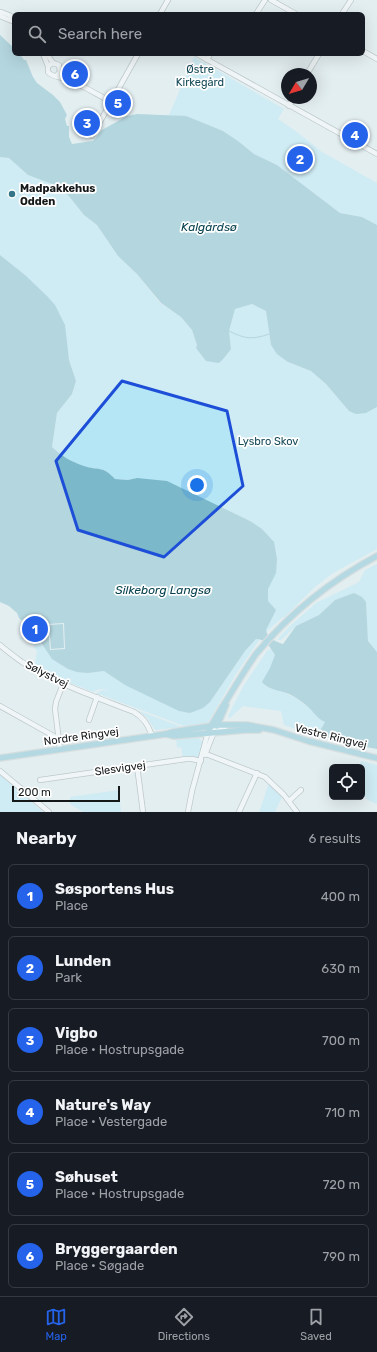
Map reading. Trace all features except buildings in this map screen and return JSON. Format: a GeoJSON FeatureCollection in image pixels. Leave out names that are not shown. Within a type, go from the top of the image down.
{"type":"FeatureCollection","features":[{"type":"Feature","properties":{"kind":"main road"},"geometry":{"type":"LineString","coordinates":[[213,729],[223,715],[228,697],[247,667],[274,634],[302,606],[321,591],[346,573],[377,556]]}},
{"type":"Feature","properties":{"kind":"main road","name":"Vestre Ringvej"},"geometry":{"type":"LineString","coordinates":[[213,729],[229,724],[252,726],[274,730],[279,733]]}},
{"type":"Feature","properties":{"kind":"main road","name":"Vestre Ringvej"},"geometry":{"type":"LineString","coordinates":[[213,729],[279,733],[377,758]]}},
{"type":"Feature","properties":{"kind":"main road","name":"Nordre Ringvej"},"geometry":{"type":"LineString","coordinates":[[0,758],[173,732],[213,729]]}},
{"type":"Feature","properties":{"kind":"main road","name":"Nordre Ringvej"},"geometry":{"type":"LineString","coordinates":[[166,734],[174,736],[213,729]]}},
{"type":"Feature","properties":{"kind":"street"},"geometry":{"type":"LineString","coordinates":[[161,12],[168,0]]}},
{"type":"Feature","properties":{"kind":"street"},"geometry":{"type":"LineString","coordinates":[[257,12],[264,0]]}},
{"type":"Feature","properties":{"kind":"street"},"geometry":{"type":"LineString","coordinates":[[271,0],[292,12]]}},
{"type":"Feature","properties":{"kind":"street"},"geometry":{"type":"LineString","coordinates":[[343,12],[350,0]]}},
{"type":"Feature","properties":{"kind":"street"},"geometry":{"type":"LineString","coordinates":[[0,14],[9,15],[12,17]]}},
{"type":"Feature","properties":{"kind":"street"},"geometry":{"type":"LineString","coordinates":[[0,14],[12,21]]}},
{"type":"Feature","properties":{"kind":"street"},"geometry":{"type":"LineString","coordinates":[[365,52],[377,59]]}},
{"type":"Feature","properties":{"kind":"street"},"geometry":{"type":"LineString","coordinates":[[45,56],[49,74],[76,83],[106,99],[109,100],[113,98]]}},
{"type":"Feature","properties":{"kind":"street"},"geometry":{"type":"LineString","coordinates":[[48,56],[53,63],[58,64],[61,70],[76,83]]}},
{"type":"Feature","properties":{"kind":"street"},"geometry":{"type":"LineString","coordinates":[[92,136],[137,56]]}},
{"type":"Feature","properties":{"kind":"street"},"geometry":{"type":"LineString","coordinates":[[201,56],[377,154]]}},
{"type":"Feature","properties":{"kind":"street"},"geometry":{"type":"LineString","coordinates":[[207,60],[209,56]]}},
{"type":"Feature","properties":{"kind":"street"},"geometry":{"type":"LineString","coordinates":[[311,68],[318,56]]}},
{"type":"Feature","properties":{"kind":"street"},"geometry":{"type":"LineString","coordinates":[[48,66],[53,63]]}},
{"type":"Feature","properties":{"kind":"street"},"geometry":{"type":"LineString","coordinates":[[57,76],[61,70]]}},
{"type":"Feature","properties":{"kind":"street","name":"Sølystvej"},"geometry":{"type":"LineString","coordinates":[[0,645],[26,664],[63,684],[134,712],[149,726],[152,736]]}},
{"type":"Feature","properties":{"kind":"street"},"geometry":{"type":"LineString","coordinates":[[60,749],[55,709],[63,684]]}},
{"type":"Feature","properties":{"kind":"street"},"geometry":{"type":"LineString","coordinates":[[89,720],[97,698]]}},
{"type":"Feature","properties":{"kind":"street"},"geometry":{"type":"LineString","coordinates":[[0,706],[59,739]]}},
{"type":"Feature","properties":{"kind":"street"},"geometry":{"type":"LineString","coordinates":[[201,761],[206,754],[213,729]]}},
{"type":"Feature","properties":{"kind":"street"},"geometry":{"type":"LineString","coordinates":[[188,812],[202,752],[213,729]]}},
{"type":"Feature","properties":{"kind":"street"},"geometry":{"type":"LineString","coordinates":[[206,754],[257,773],[270,781],[297,812]]}},
{"type":"Feature","properties":{"kind":"street","name":"Slesvigvej"},"geometry":{"type":"LineString","coordinates":[[40,780],[186,758],[201,761]]}},
{"type":"Feature","properties":{"kind":"street"},"geometry":{"type":"LineString","coordinates":[[137,766],[143,812]]}},
{"type":"Feature","properties":{"kind":"street"},"geometry":{"type":"LineString","coordinates":[[0,771],[49,812]]}},
{"type":"Feature","properties":{"kind":"street"},"geometry":{"type":"LineString","coordinates":[[240,812],[257,773]]}},
{"type":"Feature","properties":{"kind":"street"},"geometry":{"type":"LineString","coordinates":[[289,801],[301,790]]}},
{"type":"Feature","properties":{"kind":"highlighted area"},"geometry":{"type":"Polygon","coordinates":[[[122,381],[227,411],[243,486],[164,557],[78,530],[56,461],[122,381]]]}},
{"type":"Feature","properties":{"kind":"green space","name":"Østre Kirkegård"},"geometry":{"type":"Polygon","coordinates":[[[194,57],[284,109],[278,119],[322,152],[377,183],[377,225],[362,217],[340,213],[277,165],[254,154],[223,131],[169,115],[194,57]]]}},
{"type":"Feature","properties":{"kind":"green space","name":"Lysbro Skov"},"geometry":{"type":"Polygon","coordinates":[[[0,157],[9,158],[28,175],[52,184],[68,195],[84,215],[97,225],[118,256],[137,274],[160,303],[181,317],[192,330],[197,345],[231,349],[229,331],[235,309],[252,304],[266,311],[271,345],[288,362],[311,371],[326,384],[349,411],[366,413],[377,407],[377,549],[333,573],[316,586],[284,618],[283,617],[266,632],[268,589],[250,521],[220,507],[137,478],[128,480],[115,479],[103,470],[84,466],[63,456],[52,447],[57,413],[72,394],[76,381],[66,345],[25,275],[0,255],[0,157]]]}},
{"type":"Feature","properties":{"kind":"green space"},"geometry":{"type":"Polygon","coordinates":[[[377,564],[377,652],[368,641],[366,602],[335,600],[319,615],[296,626],[281,640],[278,640],[290,626],[316,603],[359,582],[365,570],[377,564]]]}},
{"type":"Feature","properties":{"kind":"green space"},"geometry":{"type":"Polygon","coordinates":[[[29,632],[33,632],[35,634],[52,659],[88,673],[104,671],[125,685],[210,702],[245,651],[256,639],[260,639],[236,674],[208,723],[184,726],[96,693],[103,690],[110,692],[105,690],[99,689],[93,692],[68,682],[67,680],[74,678],[66,679],[65,681],[37,667],[35,664],[37,651],[34,647],[33,641],[27,637],[20,640],[19,639],[29,632]]]}},
{"type":"Feature","properties":{"kind":"green space"},"geometry":{"type":"Polygon","coordinates":[[[271,649],[275,655],[265,686],[288,694],[308,707],[322,721],[325,722],[321,729],[324,735],[320,737],[284,725],[281,711],[243,706],[230,718],[228,716],[244,685],[267,651],[271,649]]]}},
{"type":"Feature","properties":{"kind":"green space"},"geometry":{"type":"Polygon","coordinates":[[[139,711],[182,727],[155,730],[147,718],[139,711]]]}},
{"type":"Feature","properties":{"kind":"green space"},"geometry":{"type":"Polygon","coordinates":[[[198,737],[202,742],[198,757],[183,757],[181,747],[177,748],[176,738],[198,737]]]}},
{"type":"Feature","properties":{"kind":"green space"},"geometry":{"type":"Polygon","coordinates":[[[361,761],[377,765],[377,804],[365,798],[365,764],[360,764],[361,761]]]}},
{"type":"Feature","properties":{"kind":"green space"},"geometry":{"type":"Polygon","coordinates":[[[0,775],[43,812],[0,812],[0,775]]]}},
{"type":"Feature","properties":{"kind":"green space"},"geometry":{"type":"Polygon","coordinates":[[[269,783],[282,797],[275,812],[259,812],[269,783]]]}},
{"type":"Feature","properties":{"kind":"green space"},"geometry":{"type":"Polygon","coordinates":[[[119,790],[121,812],[83,812],[70,804],[70,797],[119,790]]]}},
{"type":"Feature","properties":{"kind":"water","name":"Kalgårdsø"},"geometry":{"type":"Polygon","coordinates":[[[0,35],[12,46],[12,56],[21,56],[24,60],[26,60],[37,83],[60,102],[67,115],[65,119],[67,126],[69,126],[69,137],[72,144],[93,141],[102,130],[127,116],[137,114],[186,116],[223,131],[254,154],[277,165],[340,213],[362,217],[377,225],[377,407],[366,413],[356,414],[349,411],[326,384],[311,371],[288,362],[277,354],[271,345],[266,311],[252,304],[235,309],[229,331],[231,349],[224,358],[219,363],[206,361],[196,348],[197,345],[192,330],[181,317],[161,303],[137,274],[118,256],[97,225],[84,215],[68,195],[52,184],[28,175],[9,158],[0,157],[0,35]]]}},
{"type":"Feature","properties":{"kind":"water","name":"Silkeborg Langsø"},"geometry":{"type":"Polygon","coordinates":[[[0,255],[25,275],[47,296],[55,305],[65,325],[69,360],[76,381],[72,394],[57,413],[52,447],[63,456],[84,466],[103,470],[115,479],[128,480],[137,478],[167,481],[250,521],[262,529],[274,542],[277,559],[276,573],[268,589],[268,601],[276,610],[266,630],[268,635],[275,641],[283,644],[296,626],[319,615],[335,600],[354,593],[362,597],[366,602],[368,641],[377,652],[377,749],[333,741],[324,735],[321,729],[325,722],[322,721],[305,704],[289,694],[272,689],[265,685],[262,682],[275,655],[262,640],[256,639],[245,651],[210,702],[203,708],[190,713],[179,711],[125,685],[104,671],[88,673],[68,669],[52,659],[38,638],[19,618],[17,613],[9,606],[0,602],[0,255]]]}},
{"type":"Feature","properties":{"kind":"pier"},"geometry":{"type":"Polygon","coordinates":[[[40,614],[41,615],[27,624],[64,623],[65,649],[50,650],[48,625],[44,625],[44,631],[30,632],[20,621],[27,617],[30,620],[40,614]],[[63,624],[49,625],[51,649],[64,648],[63,624]]]}},
{"type":"Feature","properties":{"kind":"waterway"},"geometry":{"type":"LineString","coordinates":[[229,331],[249,338],[269,334]]}},
{"type":"Feature","properties":{"kind":"place","name":"Bryggergaarden"},"geometry":{"type":"Point","coordinates":[75,74]}},
{"type":"Feature","properties":{"kind":"place","name":"Søhuset"},"geometry":{"type":"Point","coordinates":[118,103]}},
{"type":"Feature","properties":{"kind":"place","name":"Vigbo"},"geometry":{"type":"Point","coordinates":[87,123]}},
{"type":"Feature","properties":{"kind":"place","name":"Nature's Way"},"geometry":{"type":"Point","coordinates":[355,135]}},
{"type":"Feature","properties":{"kind":"place","name":"Lunden"},"geometry":{"type":"Point","coordinates":[300,159]}},
{"type":"Feature","properties":{"kind":"place","name":"Madpakkehus Odden"},"geometry":{"type":"Point","coordinates":[12,194]}},
{"type":"Feature","properties":{"kind":"place","name":"Søsportens Hus"},"geometry":{"type":"Point","coordinates":[35,629]}}]}
